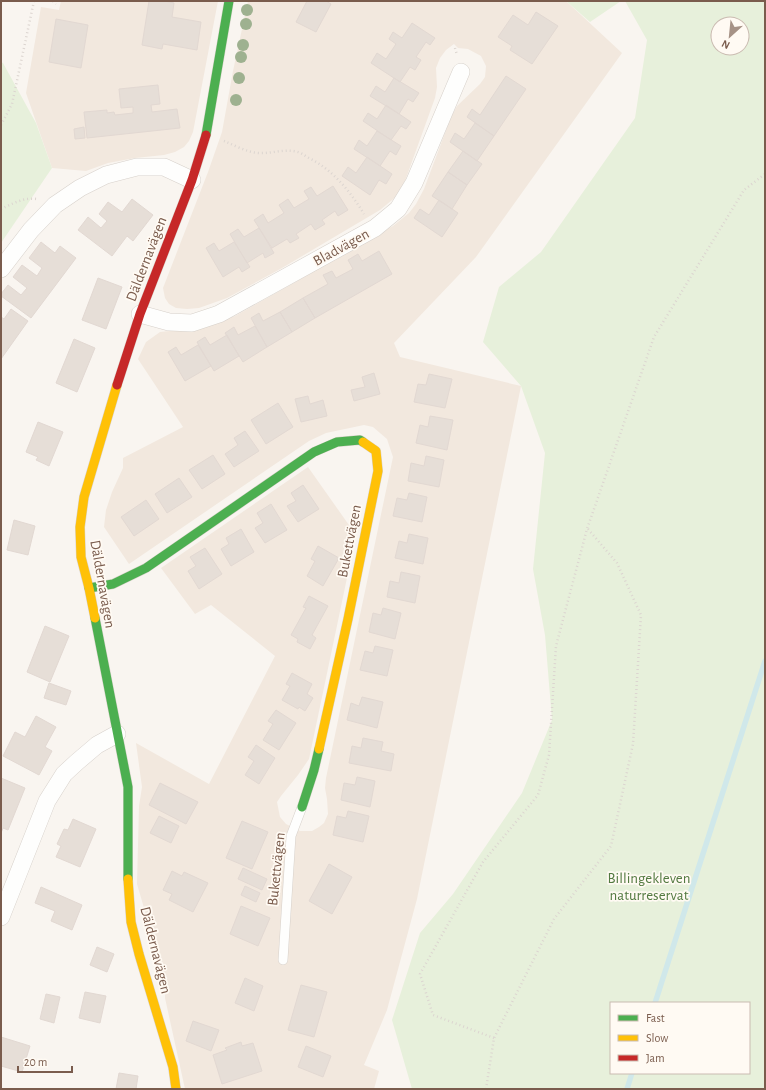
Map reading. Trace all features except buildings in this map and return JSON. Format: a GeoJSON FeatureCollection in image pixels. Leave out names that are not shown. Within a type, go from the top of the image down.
{"type":"FeatureCollection","features":[{"type":"Feature","properties":{"kind":"street","name":"Däldernavägen"},"geometry":{"type":"LineString","coordinates":[[176,1089],[174,1067],[139,954],[131,922],[128,876],[128,787],[89,588],[81,557],[80,527],[84,497],[140,314],[192,180],[207,132],[229,1]]}},
{"type":"Feature","properties":{"kind":"street","name":"Bladvägen"},"geometry":{"type":"LineString","coordinates":[[140,314],[169,322],[192,323],[219,314],[375,228],[398,209],[414,183],[461,72]]}},
{"type":"Feature","properties":{"kind":"street"},"geometry":{"type":"LineString","coordinates":[[1,269],[31,230],[55,205],[80,188],[106,175],[138,167],[164,167],[192,180]]}},
{"type":"Feature","properties":{"kind":"street","name":"Bukettvägen"},"geometry":{"type":"LineString","coordinates":[[89,588],[113,584],[146,568],[314,452],[337,442],[360,440],[376,451],[378,471],[346,626],[314,770],[302,807]]}},
{"type":"Feature","properties":{"kind":"street"},"geometry":{"type":"LineString","coordinates":[[1,917],[47,801],[55,788],[64,774],[77,762],[97,745],[117,734]]}},
{"type":"Feature","properties":{"kind":"lane","name":"Bukettvägen"},"geometry":{"type":"LineString","coordinates":[[283,960],[291,836],[302,807]]}},
{"type":"Feature","properties":{"kind":"path"},"geometry":{"type":"LineString","coordinates":[[1,125],[12,104],[34,1]]}},
{"type":"Feature","properties":{"kind":"path"},"geometry":{"type":"LineString","coordinates":[[222,140],[239,148],[257,153],[282,151],[298,152],[315,161],[325,167],[351,193],[368,219]]}},
{"type":"Feature","properties":{"kind":"path"},"geometry":{"type":"LineString","coordinates":[[494,1038],[433,1014],[420,974],[484,862],[538,795],[549,755],[556,646],[587,529],[654,337],[744,190],[765,174]]}},
{"type":"Feature","properties":{"kind":"path"},"geometry":{"type":"LineString","coordinates":[[1,209],[19,201],[34,198]]}},
{"type":"Feature","properties":{"kind":"path"},"geometry":{"type":"LineString","coordinates":[[486,1089],[494,1038],[554,919],[611,846],[633,744],[641,615],[617,563],[587,529]]}},
{"type":"Feature","properties":{"kind":"shaded area"},"geometry":{"type":"Polygon","coordinates":[[[61,1],[218,1],[193,132],[189,141],[184,147],[175,152],[164,155],[108,163],[86,171],[52,168],[26,93],[41,7],[59,10],[61,1]]]}},
{"type":"Feature","properties":{"kind":"shaded area"},"geometry":{"type":"Polygon","coordinates":[[[248,1],[566,1],[622,53],[476,257],[394,343],[400,357],[521,386],[417,899],[387,1010],[364,1065],[379,1071],[374,1089],[185,1089],[165,998],[165,980],[137,884],[139,806],[142,787],[136,743],[209,784],[275,656],[211,605],[195,614],[161,568],[308,467],[356,535],[309,759],[277,802],[280,817],[286,824],[300,831],[312,831],[324,823],[328,814],[325,788],[326,778],[393,457],[387,439],[373,427],[364,425],[326,433],[309,441],[129,564],[104,527],[106,510],[123,468],[123,458],[183,427],[138,359],[146,342],[160,332],[197,328],[235,316],[393,226],[409,213],[416,204],[424,189],[451,117],[457,106],[480,84],[485,77],[486,66],[481,56],[468,49],[458,48],[454,44],[446,50],[440,58],[436,68],[437,87],[435,98],[405,181],[398,195],[380,210],[282,268],[227,298],[199,308],[176,308],[169,304],[165,298],[163,288],[222,132],[248,1]]]}},
{"type":"Feature","properties":{"kind":"green space"},"geometry":{"type":"Polygon","coordinates":[[[566,1],[621,1],[590,22],[566,1]]]}},
{"type":"Feature","properties":{"kind":"green space","name":"Billingekleven naturreservat"},"geometry":{"type":"Polygon","coordinates":[[[625,1],[765,1],[765,1089],[412,1089],[392,1020],[420,933],[453,894],[522,793],[552,720],[545,635],[533,569],[545,453],[521,386],[483,342],[499,287],[541,252],[635,118],[647,40],[625,1]]]}},
{"type":"Feature","properties":{"kind":"green space"},"geometry":{"type":"Polygon","coordinates":[[[1,62],[3,63],[36,123],[52,168],[1,243],[1,62]]]}},
{"type":"Feature","properties":{"kind":"waterway"},"geometry":{"type":"LineString","coordinates":[[655,1002],[765,661]]}},
{"type":"Feature","properties":{"kind":"waterway"},"geometry":{"type":"LineString","coordinates":[[627,1089],[632,1074]]}},
{"type":"Feature","properties":{"kind":"traffic: fast"},"geometry":{"type":"LineString","coordinates":[[206,135],[229,1]]}},
{"type":"Feature","properties":{"kind":"traffic: fast"},"geometry":{"type":"LineString","coordinates":[[89,588],[113,584],[146,568],[314,452],[337,442],[360,440],[363,442]]}},
{"type":"Feature","properties":{"kind":"traffic: fast"},"geometry":{"type":"LineString","coordinates":[[95,618],[128,787],[128,879]]}},
{"type":"Feature","properties":{"kind":"traffic: fast"},"geometry":{"type":"LineString","coordinates":[[302,807],[319,749]]}},
{"type":"Feature","properties":{"kind":"traffic: slow"},"geometry":{"type":"LineString","coordinates":[[95,618],[81,557],[80,527],[84,497],[117,385]]}},
{"type":"Feature","properties":{"kind":"traffic: slow"},"geometry":{"type":"LineString","coordinates":[[319,749],[348,619],[378,471],[376,451],[363,442]]}},
{"type":"Feature","properties":{"kind":"traffic: slow"},"geometry":{"type":"LineString","coordinates":[[128,879],[131,922],[139,954],[173,1067],[176,1089]]}},
{"type":"Feature","properties":{"kind":"traffic: jam"},"geometry":{"type":"LineString","coordinates":[[117,385],[140,314],[192,180],[206,135]]}}]}
